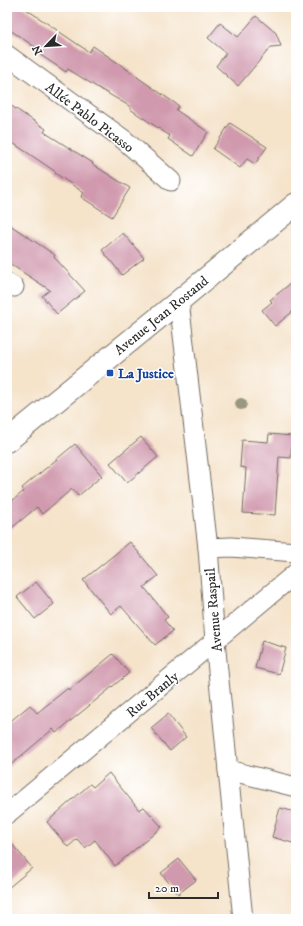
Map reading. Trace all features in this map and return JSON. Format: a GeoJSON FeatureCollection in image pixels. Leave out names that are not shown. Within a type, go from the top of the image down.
{"type":"FeatureCollection","features":[{"type":"Feature","properties":{"kind":"street","name":"Allée Pablo Picasso"},"geometry":{"type":"LineString","coordinates":[[7,56],[123,139],[171,182]]}},
{"type":"Feature","properties":{"kind":"street","name":"Avenue Jean Rostand"},"geometry":{"type":"LineString","coordinates":[[9,435],[180,301],[296,204]]}},
{"type":"Feature","properties":{"kind":"street","name":"Avenue Raspail"},"geometry":{"type":"LineString","coordinates":[[180,301],[208,548],[215,641],[243,919]]}},
{"type":"Feature","properties":{"kind":"street"},"geometry":{"type":"LineString","coordinates":[[208,548],[231,547],[296,552]]}},
{"type":"Feature","properties":{"kind":"street","name":"Rue Branly"},"geometry":{"type":"LineString","coordinates":[[7,814],[296,573]]}},
{"type":"Feature","properties":{"kind":"street"},"geometry":{"type":"LineString","coordinates":[[228,770],[296,787]]}},
{"type":"Feature","properties":{"kind":"building"},"geometry":{"type":"Polygon","coordinates":[[[7,7],[23,7],[89,52],[93,46],[179,106],[176,110],[208,132],[193,156],[168,139],[170,136],[130,109],[131,107],[68,69],[66,72],[39,54],[41,51],[7,28],[7,7]]]}},
{"type":"Feature","properties":{"kind":"building"},"geometry":{"type":"Polygon","coordinates":[[[256,16],[276,33],[281,46],[271,47],[238,86],[216,66],[226,53],[208,38],[220,23],[238,37],[256,16]]]}},
{"type":"Feature","properties":{"kind":"building"},"geometry":{"type":"Polygon","coordinates":[[[7,103],[46,129],[44,132],[130,188],[112,217],[81,197],[84,193],[55,173],[56,172],[7,139],[7,103]]]}},
{"type":"Feature","properties":{"kind":"building"},"geometry":{"type":"Polygon","coordinates":[[[230,123],[267,147],[255,164],[247,159],[240,168],[213,149],[230,123]]]}},
{"type":"Feature","properties":{"kind":"building"},"geometry":{"type":"Polygon","coordinates":[[[7,223],[55,255],[54,257],[85,291],[57,314],[42,296],[50,290],[7,262],[7,223]]]}},
{"type":"Feature","properties":{"kind":"building"},"geometry":{"type":"Polygon","coordinates":[[[123,233],[144,258],[122,275],[102,250],[123,233]]]}},
{"type":"Feature","properties":{"kind":"building"},"geometry":{"type":"Polygon","coordinates":[[[296,279],[296,309],[275,326],[262,310],[272,302],[270,300],[296,279]]]}},
{"type":"Feature","properties":{"kind":"building"},"geometry":{"type":"Polygon","coordinates":[[[269,434],[292,436],[291,458],[279,457],[275,515],[243,513],[246,468],[240,467],[242,440],[268,442],[269,434]]]}},
{"type":"Feature","properties":{"kind":"building"},"geometry":{"type":"Polygon","coordinates":[[[141,437],[158,457],[127,483],[110,463],[141,437]]]}},
{"type":"Feature","properties":{"kind":"building"},"geometry":{"type":"Polygon","coordinates":[[[75,444],[102,476],[78,496],[72,489],[42,514],[37,507],[7,532],[7,505],[24,491],[22,488],[75,444]]]}},
{"type":"Feature","properties":{"kind":"building"},"geometry":{"type":"Polygon","coordinates":[[[130,542],[158,576],[144,587],[168,617],[164,620],[173,631],[155,645],[121,606],[111,614],[83,580],[130,542]]]}},
{"type":"Feature","properties":{"kind":"building"},"geometry":{"type":"Polygon","coordinates":[[[36,582],[54,604],[35,619],[17,597],[36,582]]]}},
{"type":"Feature","properties":{"kind":"building"},"geometry":{"type":"Polygon","coordinates":[[[262,641],[286,648],[279,674],[255,668],[262,641]]]}},
{"type":"Feature","properties":{"kind":"building"},"geometry":{"type":"Polygon","coordinates":[[[113,654],[129,673],[56,733],[53,729],[7,768],[7,724],[30,705],[37,713],[68,688],[69,690],[113,654]]]}},
{"type":"Feature","properties":{"kind":"building"},"geometry":{"type":"Polygon","coordinates":[[[168,714],[186,737],[170,751],[151,728],[168,714]]]}},
{"type":"Feature","properties":{"kind":"building"},"geometry":{"type":"Polygon","coordinates":[[[109,773],[139,810],[144,807],[162,827],[115,866],[95,840],[85,848],[77,839],[68,847],[47,822],[90,784],[93,787],[109,773]]]}},
{"type":"Feature","properties":{"kind":"building"},"geometry":{"type":"Polygon","coordinates":[[[280,808],[296,812],[296,844],[272,837],[280,808]]]}},
{"type":"Feature","properties":{"kind":"building"},"geometry":{"type":"Polygon","coordinates":[[[7,838],[32,868],[7,889],[7,838]]]}},
{"type":"Feature","properties":{"kind":"building"},"geometry":{"type":"Polygon","coordinates":[[[179,859],[196,880],[178,894],[161,873],[179,859]]]}},
{"type":"Feature","properties":{"kind":"place","name":"La Justice"},"geometry":{"type":"Point","coordinates":[110,373]}}]}
